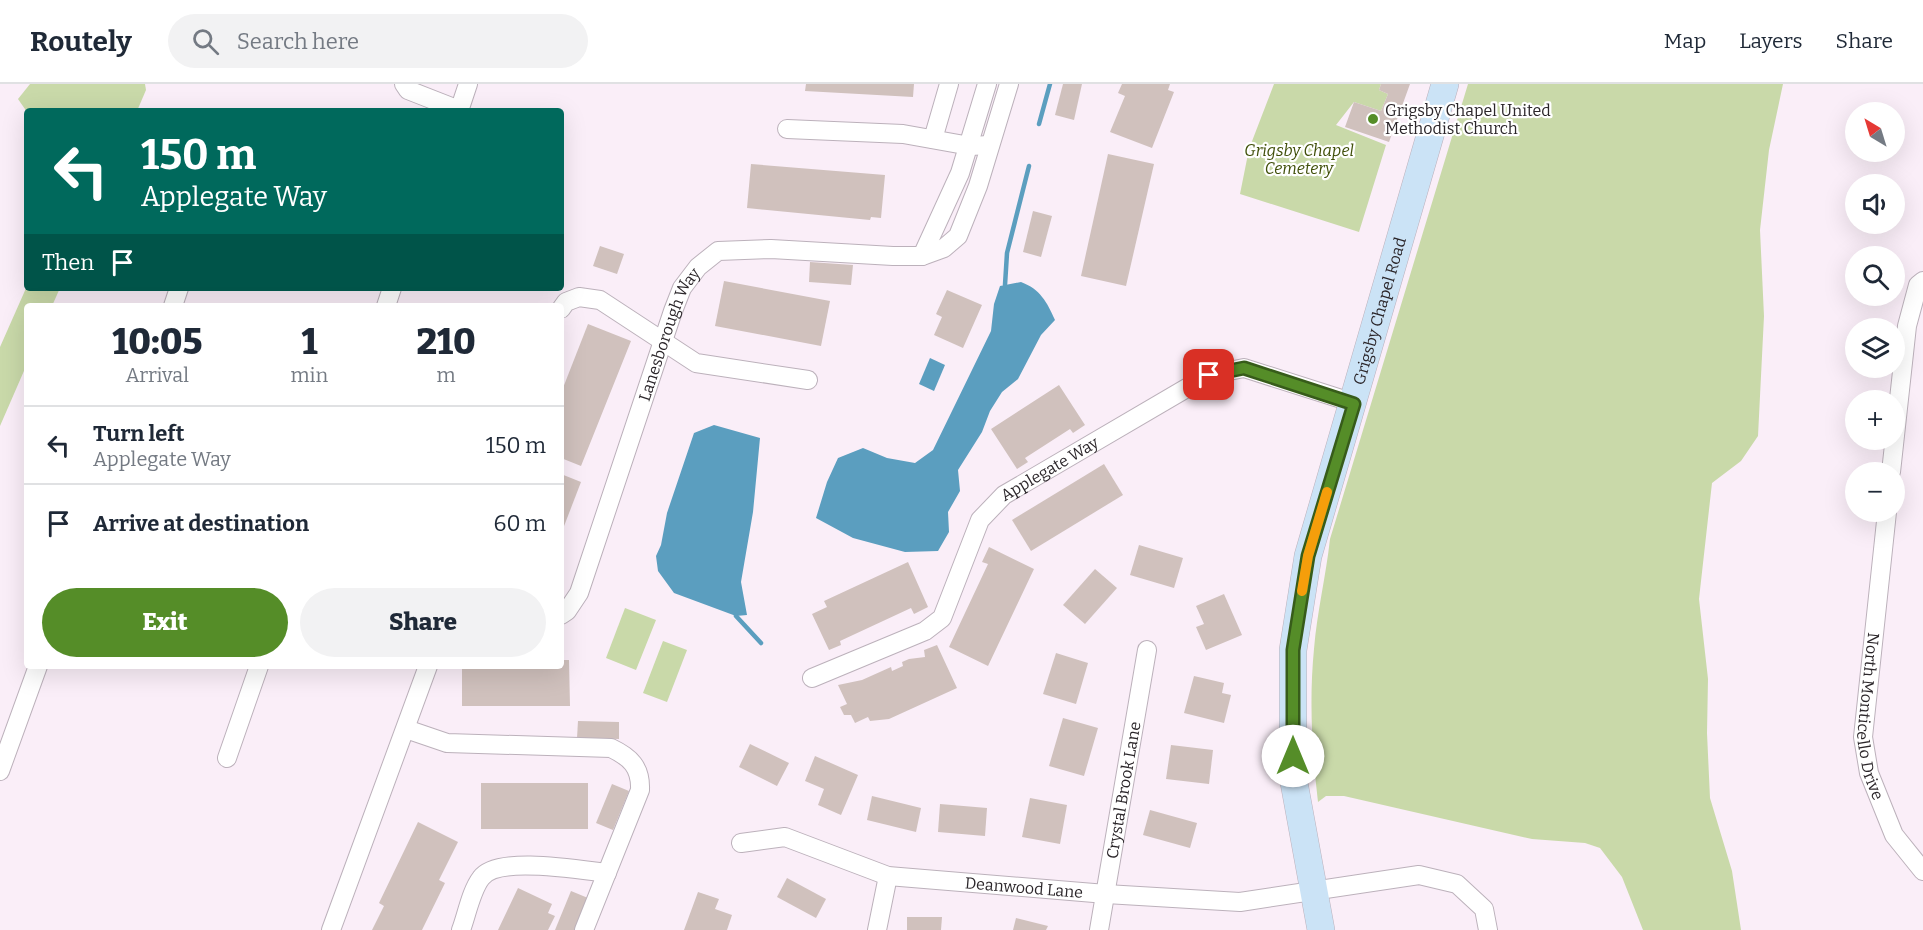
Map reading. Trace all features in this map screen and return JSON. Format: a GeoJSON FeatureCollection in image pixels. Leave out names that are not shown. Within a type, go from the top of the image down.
{"type":"FeatureCollection","features":[{"type":"Feature","properties":{"kind":"street"},"geometry":{"type":"LineString","coordinates":[[404,84],[408,90],[454,108]]}},
{"type":"Feature","properties":{"kind":"street"},"geometry":{"type":"LineString","coordinates":[[460,108],[468,84]]}},
{"type":"Feature","properties":{"kind":"street"},"geometry":{"type":"LineString","coordinates":[[933,139],[949,84]]}},
{"type":"Feature","properties":{"kind":"street"},"geometry":{"type":"LineString","coordinates":[[922,256],[960,173],[987,84]]}},
{"type":"Feature","properties":{"kind":"street","name":"Lanesborough Way"},"geometry":{"type":"LineString","coordinates":[[564,613],[579,593],[682,288],[698,267],[718,251],[771,249],[877,256],[922,256],[944,248],[958,236],[978,186],[1009,84]]}},
{"type":"Feature","properties":{"kind":"street","name":"Grigsby Chapel Road"},"geometry":{"type":"LineString","coordinates":[[1321,930],[1293,777],[1293,650],[1308,556],[1354,404],[1445,84]]}},
{"type":"Feature","properties":{"kind":"street"},"geometry":{"type":"LineString","coordinates":[[787,129],[903,134],[969,146],[990,145]]}},
{"type":"Feature","properties":{"kind":"street"},"geometry":{"type":"LineString","coordinates":[[1893,462],[1907,326],[1918,285],[1923,281]]}},
{"type":"Feature","properties":{"kind":"street"},"geometry":{"type":"LineString","coordinates":[[564,305],[579,297],[600,300],[696,363],[808,380]]}},
{"type":"Feature","properties":{"kind":"street","name":"Applegate Way"},"geometry":{"type":"LineString","coordinates":[[812,678],[925,632],[942,618],[980,520],[1004,495],[1209,375],[1244,368],[1354,404]]}},
{"type":"Feature","properties":{"kind":"street","name":"North Monticello Drive"},"geometry":{"type":"LineString","coordinates":[[1886,522],[1863,737],[1869,773],[1894,835],[1923,871]]}},
{"type":"Feature","properties":{"kind":"street","name":"Crystal Brook Lane"},"geometry":{"type":"LineString","coordinates":[[1099,930],[1147,650]]}},
{"type":"Feature","properties":{"kind":"street"},"geometry":{"type":"LineString","coordinates":[[0,771],[38,669]]}},
{"type":"Feature","properties":{"kind":"street"},"geometry":{"type":"LineString","coordinates":[[227,758],[258,669]]}},
{"type":"Feature","properties":{"kind":"street"},"geometry":{"type":"LineString","coordinates":[[331,930],[427,669]]}},
{"type":"Feature","properties":{"kind":"street"},"geometry":{"type":"LineString","coordinates":[[406,729],[447,743],[610,748],[626,755],[637,767],[640,776],[640,790],[584,930]]}},
{"type":"Feature","properties":{"kind":"street","name":"Deanwood Lane"},"geometry":{"type":"LineString","coordinates":[[741,843],[786,837],[888,876],[1106,894],[1240,902],[1313,889],[1419,875],[1457,884],[1484,909],[1488,930]]}},
{"type":"Feature","properties":{"kind":"street"},"geometry":{"type":"LineString","coordinates":[[461,930],[481,877],[497,867],[545,867],[607,873]]}},
{"type":"Feature","properties":{"kind":"street"},"geometry":{"type":"LineString","coordinates":[[877,930],[888,876]]}},
{"type":"Feature","properties":{"kind":"green space"},"geometry":{"type":"Polygon","coordinates":[[[30,84],[145,84],[146,90],[138,108],[24,108],[18,99],[30,84]]]}},
{"type":"Feature","properties":{"kind":"green space","name":"Grigsby Chapel Cemetery"},"geometry":{"type":"Polygon","coordinates":[[[1274,84],[1381,84],[1379,90],[1388,94],[1381,111],[1354,102],[1336,125],[1386,145],[1359,232],[1240,194],[1249,149],[1274,84]]]}},
{"type":"Feature","properties":{"kind":"green space"},"geometry":{"type":"Polygon","coordinates":[[[1468,84],[1783,84],[1769,150],[1760,230],[1764,316],[1758,436],[1741,461],[1712,483],[1699,599],[1708,679],[1707,733],[1710,798],[1732,871],[1741,930],[1643,930],[1622,877],[1600,848],[1585,843],[1532,839],[1344,796],[1326,796],[1318,802],[1312,726],[1312,668],[1330,539],[1468,84]]]}},
{"type":"Feature","properties":{"kind":"green space"},"geometry":{"type":"Polygon","coordinates":[[[25,291],[59,291],[53,303],[24,303],[24,371],[0,426],[0,347],[25,291]]]}},
{"type":"Feature","properties":{"kind":"green space"},"geometry":{"type":"Polygon","coordinates":[[[625,608],[656,620],[636,670],[606,658],[625,608]]]}},
{"type":"Feature","properties":{"kind":"green space"},"geometry":{"type":"Polygon","coordinates":[[[663,641],[687,650],[667,702],[643,693],[663,641]]]}},
{"type":"Feature","properties":{"kind":"water"},"geometry":{"type":"Polygon","coordinates":[[[1021,282],[1033,288],[1042,297],[1055,320],[1041,335],[1018,379],[1002,392],[990,411],[982,432],[958,470],[960,491],[948,512],[949,532],[938,551],[905,552],[853,538],[816,518],[827,482],[838,458],[863,448],[887,458],[915,463],[933,450],[991,331],[994,304],[1000,286],[1021,282]]]}},
{"type":"Feature","properties":{"kind":"water"},"geometry":{"type":"Polygon","coordinates":[[[930,358],[945,365],[934,391],[919,384],[930,358]]]}},
{"type":"Feature","properties":{"kind":"water"},"geometry":{"type":"Polygon","coordinates":[[[714,425],[760,438],[753,512],[741,582],[747,615],[736,616],[674,593],[658,571],[656,556],[661,545],[667,513],[694,433],[714,425]]]}},
{"type":"Feature","properties":{"kind":"building"},"geometry":{"type":"Polygon","coordinates":[[[806,84],[914,84],[913,97],[805,91],[806,84]]]}},
{"type":"Feature","properties":{"kind":"building"},"geometry":{"type":"Polygon","coordinates":[[[1063,84],[1082,84],[1074,120],[1055,115],[1063,84]]]}},
{"type":"Feature","properties":{"kind":"building"},"geometry":{"type":"Polygon","coordinates":[[[1122,84],[1170,84],[1168,90],[1174,92],[1152,148],[1110,132],[1125,96],[1118,93],[1122,84]]]}},
{"type":"Feature","properties":{"kind":"building","name":"Grigsby Chapel United Methodist Church"},"geometry":{"type":"Polygon","coordinates":[[[1381,84],[1410,84],[1389,142],[1345,127],[1354,102],[1381,111],[1388,94],[1379,90],[1381,84]]]}},
{"type":"Feature","properties":{"kind":"building"},"geometry":{"type":"Polygon","coordinates":[[[1108,154],[1154,164],[1126,286],[1081,276],[1108,154]]]}},
{"type":"Feature","properties":{"kind":"building"},"geometry":{"type":"Polygon","coordinates":[[[751,164],[885,175],[881,218],[871,217],[870,220],[747,208],[751,164]]]}},
{"type":"Feature","properties":{"kind":"building"},"geometry":{"type":"Polygon","coordinates":[[[1033,211],[1052,216],[1041,257],[1023,252],[1033,211]]]}},
{"type":"Feature","properties":{"kind":"building"},"geometry":{"type":"Polygon","coordinates":[[[600,246],[624,254],[617,274],[593,266],[600,246]]]}},
{"type":"Feature","properties":{"kind":"building"},"geometry":{"type":"Polygon","coordinates":[[[810,262],[853,265],[851,285],[809,282],[810,262]]]}},
{"type":"Feature","properties":{"kind":"building"},"geometry":{"type":"Polygon","coordinates":[[[724,281],[830,301],[821,346],[715,326],[724,281]]]}},
{"type":"Feature","properties":{"kind":"building"},"geometry":{"type":"Polygon","coordinates":[[[947,290],[982,305],[963,348],[934,335],[942,317],[936,314],[947,290]]]}},
{"type":"Feature","properties":{"kind":"building"},"geometry":{"type":"Polygon","coordinates":[[[588,324],[631,341],[581,466],[564,459],[564,385],[588,324]]]}},
{"type":"Feature","properties":{"kind":"building"},"geometry":{"type":"Polygon","coordinates":[[[1059,385],[1085,425],[1073,433],[1070,429],[1025,458],[1028,462],[1017,469],[991,429],[1059,385]]]}},
{"type":"Feature","properties":{"kind":"building"},"geometry":{"type":"Polygon","coordinates":[[[1104,464],[1123,495],[1031,551],[1012,520],[1104,464]]]}},
{"type":"Feature","properties":{"kind":"building"},"geometry":{"type":"Polygon","coordinates":[[[564,475],[581,482],[564,526],[564,475]]]}},
{"type":"Feature","properties":{"kind":"building"},"geometry":{"type":"Polygon","coordinates":[[[1139,545],[1183,558],[1174,588],[1130,575],[1139,545]]]}},
{"type":"Feature","properties":{"kind":"building"},"geometry":{"type":"Polygon","coordinates":[[[989,547],[1034,569],[988,666],[949,647],[988,564],[982,562],[989,547]]]}},
{"type":"Feature","properties":{"kind":"building"},"geometry":{"type":"Polygon","coordinates":[[[908,562],[928,607],[914,614],[911,608],[840,641],[841,645],[829,650],[812,614],[827,607],[824,601],[908,562]]]}},
{"type":"Feature","properties":{"kind":"building"},"geometry":{"type":"Polygon","coordinates":[[[1095,569],[1117,588],[1085,624],[1063,605],[1095,569]]]}},
{"type":"Feature","properties":{"kind":"building"},"geometry":{"type":"Polygon","coordinates":[[[1224,594],[1242,635],[1206,650],[1196,627],[1204,624],[1196,606],[1224,594]]]}},
{"type":"Feature","properties":{"kind":"building"},"geometry":{"type":"Polygon","coordinates":[[[937,645],[957,688],[889,719],[870,721],[868,717],[855,723],[851,715],[844,715],[840,707],[847,704],[838,685],[862,680],[891,667],[892,671],[903,666],[902,662],[909,659],[925,657],[924,650],[937,645]]]}},
{"type":"Feature","properties":{"kind":"building"},"geometry":{"type":"Polygon","coordinates":[[[1056,653],[1088,663],[1076,704],[1043,694],[1056,653]]]}},
{"type":"Feature","properties":{"kind":"building"},"geometry":{"type":"Polygon","coordinates":[[[564,660],[569,660],[570,706],[462,706],[462,669],[564,669],[564,660]]]}},
{"type":"Feature","properties":{"kind":"building"},"geometry":{"type":"Polygon","coordinates":[[[1194,676],[1224,683],[1222,693],[1231,695],[1224,723],[1184,713],[1194,676]]]}},
{"type":"Feature","properties":{"kind":"building"},"geometry":{"type":"Polygon","coordinates":[[[1063,718],[1098,728],[1084,776],[1049,766],[1063,718]]]}},
{"type":"Feature","properties":{"kind":"building"},"geometry":{"type":"Polygon","coordinates":[[[578,721],[619,722],[619,739],[577,738],[578,721]]]}},
{"type":"Feature","properties":{"kind":"building"},"geometry":{"type":"Polygon","coordinates":[[[750,744],[789,763],[777,786],[739,767],[750,744]]]}},
{"type":"Feature","properties":{"kind":"building"},"geometry":{"type":"Polygon","coordinates":[[[1171,745],[1213,750],[1209,784],[1166,779],[1171,745]]]}},
{"type":"Feature","properties":{"kind":"building"},"geometry":{"type":"Polygon","coordinates":[[[815,756],[858,775],[841,815],[818,805],[824,789],[805,781],[815,756]]]}},
{"type":"Feature","properties":{"kind":"building"},"geometry":{"type":"Polygon","coordinates":[[[481,783],[588,783],[588,829],[481,829],[481,783]]]}},
{"type":"Feature","properties":{"kind":"building"},"geometry":{"type":"Polygon","coordinates":[[[612,784],[629,791],[613,830],[596,823],[612,784]]]}},
{"type":"Feature","properties":{"kind":"building"},"geometry":{"type":"Polygon","coordinates":[[[872,796],[921,808],[916,832],[867,820],[872,796]]]}},
{"type":"Feature","properties":{"kind":"building"},"geometry":{"type":"Polygon","coordinates":[[[1030,798],[1067,805],[1060,844],[1022,837],[1030,798]]]}},
{"type":"Feature","properties":{"kind":"building"},"geometry":{"type":"Polygon","coordinates":[[[940,804],[987,808],[985,836],[938,832],[940,804]]]}},
{"type":"Feature","properties":{"kind":"building"},"geometry":{"type":"Polygon","coordinates":[[[1150,810],[1197,823],[1190,848],[1143,835],[1150,810]]]}},
{"type":"Feature","properties":{"kind":"building"},"geometry":{"type":"Polygon","coordinates":[[[418,822],[458,842],[439,880],[445,883],[422,930],[372,930],[384,906],[379,903],[418,822]]]}},
{"type":"Feature","properties":{"kind":"building"},"geometry":{"type":"Polygon","coordinates":[[[787,878],[826,899],[816,918],[777,897],[787,878]]]}},
{"type":"Feature","properties":{"kind":"building"},"geometry":{"type":"Polygon","coordinates":[[[518,888],[552,904],[548,913],[555,916],[548,930],[498,930],[518,888]]]}},
{"type":"Feature","properties":{"kind":"building"},"geometry":{"type":"Polygon","coordinates":[[[571,891],[588,898],[575,930],[555,930],[571,891]]]}},
{"type":"Feature","properties":{"kind":"building"},"geometry":{"type":"Polygon","coordinates":[[[698,892],[719,899],[715,909],[732,915],[727,930],[684,930],[698,892]]]}},
{"type":"Feature","properties":{"kind":"building"},"geometry":{"type":"Polygon","coordinates":[[[907,917],[942,917],[941,930],[907,930],[907,917]]]}},
{"type":"Feature","properties":{"kind":"building"},"geometry":{"type":"Polygon","coordinates":[[[1016,918],[1048,926],[1046,930],[1013,930],[1016,918]]]}},
{"type":"Feature","properties":{"kind":"waterway"},"geometry":{"type":"LineString","coordinates":[[1039,124],[1050,84]]}},
{"type":"Feature","properties":{"kind":"waterway"},"geometry":{"type":"LineString","coordinates":[[1005,285],[1007,253],[1029,166]]}},
{"type":"Feature","properties":{"kind":"waterway"},"geometry":{"type":"LineString","coordinates":[[736,616],[761,643]]}},
{"type":"Feature","properties":{"kind":"slow traffic"},"geometry":{"type":"LineString","coordinates":[[1302,591],[1308,556],[1327,492]]}},
{"type":"Feature","properties":{"kind":"place","name":"Grigsby Chapel United Methodist Church"},"geometry":{"type":"Point","coordinates":[1373,119]}},
{"type":"Feature","properties":{"kind":"route"},"geometry":{"type":"LineString","coordinates":[[1209,375],[1244,368],[1354,404],[1308,556],[1293,650],[1293,756]]}}]}
